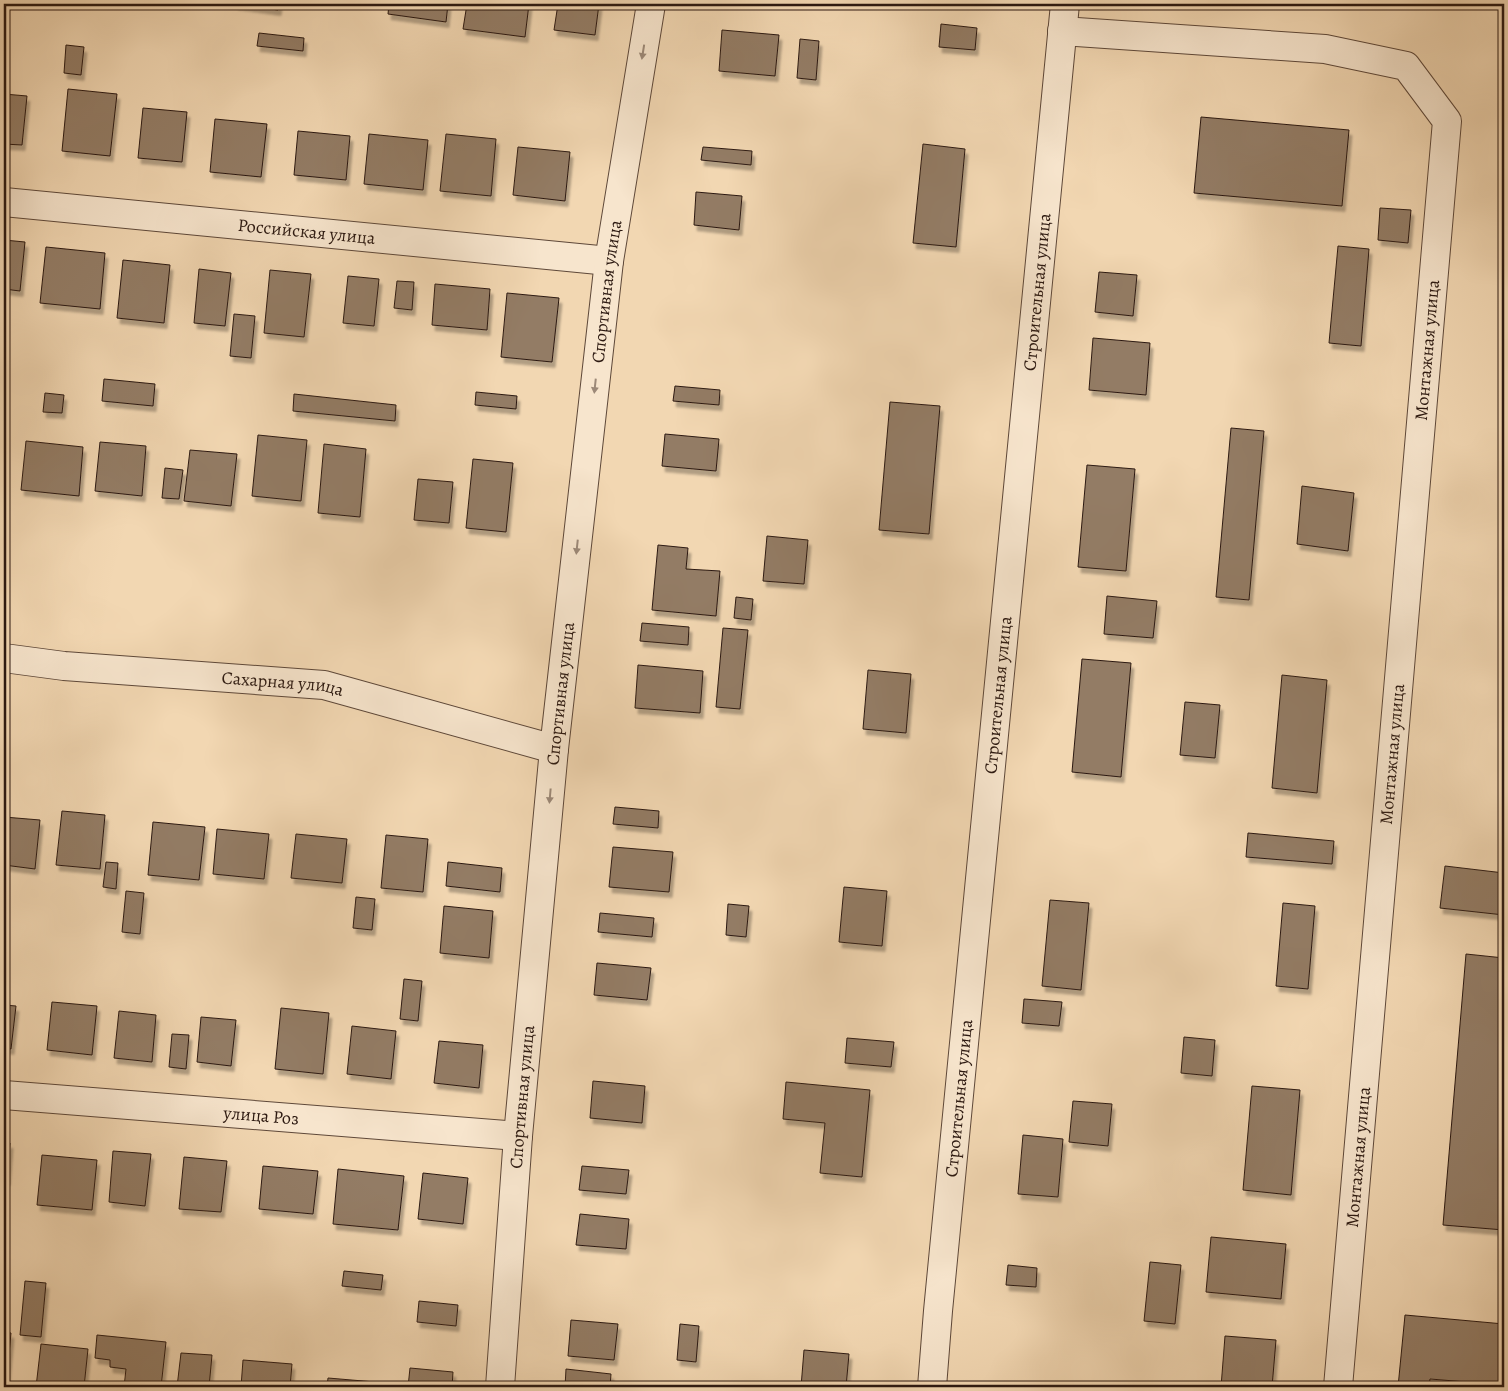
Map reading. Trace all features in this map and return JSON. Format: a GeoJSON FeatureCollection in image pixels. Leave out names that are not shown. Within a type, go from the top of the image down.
{"type":"FeatureCollection","features":[{"type":"Feature","properties":{"kind":"street","name":"Спортивная улица"},"geometry":{"type":"LineString","coordinates":[[500,1387],[518,1136],[554,749],[609,261],[651,4]]}},
{"type":"Feature","properties":{"kind":"street","name":"Строительная улица"},"geometry":{"type":"LineString","coordinates":[[932,1387],[1065,4]]}},
{"type":"Feature","properties":{"kind":"street","name":"Монтажная улица"},"geometry":{"type":"LineString","coordinates":[[1062,31],[1325,48],[1406,66],[1447,121],[1338,1387]]}},
{"type":"Feature","properties":{"kind":"street","name":"Российская улица"},"geometry":{"type":"LineString","coordinates":[[4,202],[609,261]]}},
{"type":"Feature","properties":{"kind":"street","name":"Сахарная улица"},"geometry":{"type":"LineString","coordinates":[[4,658],[64,666],[324,685],[554,749]]}},
{"type":"Feature","properties":{"kind":"street","name":"улица Роз"},"geometry":{"type":"LineString","coordinates":[[4,1095],[518,1136]]}},
{"type":"Feature","properties":{"kind":"building"},"geometry":{"type":"Polygon","coordinates":[[[235,4],[279,4],[278,10],[235,4]]]}},
{"type":"Feature","properties":{"kind":"building"},"geometry":{"type":"Polygon","coordinates":[[[389,4],[448,4],[446,22],[388,14],[389,4]]]}},
{"type":"Feature","properties":{"kind":"building"},"geometry":{"type":"Polygon","coordinates":[[[467,4],[529,4],[525,37],[463,29],[467,4]]]}},
{"type":"Feature","properties":{"kind":"building"},"geometry":{"type":"Polygon","coordinates":[[[558,4],[599,4],[595,35],[554,30],[558,4]]]}},
{"type":"Feature","properties":{"kind":"building"},"geometry":{"type":"Polygon","coordinates":[[[941,24],[977,28],[975,50],[939,47],[941,24]]]}},
{"type":"Feature","properties":{"kind":"building"},"geometry":{"type":"Polygon","coordinates":[[[722,30],[779,35],[775,76],[719,71],[722,30]]]}},
{"type":"Feature","properties":{"kind":"building"},"geometry":{"type":"Polygon","coordinates":[[[259,33],[304,38],[303,51],[257,46],[259,33]]]}},
{"type":"Feature","properties":{"kind":"building"},"geometry":{"type":"Polygon","coordinates":[[[800,39],[819,41],[816,80],[797,78],[800,39]]]}},
{"type":"Feature","properties":{"kind":"building"},"geometry":{"type":"Polygon","coordinates":[[[66,45],[84,47],[81,75],[64,73],[66,45]]]}},
{"type":"Feature","properties":{"kind":"building"},"geometry":{"type":"Polygon","coordinates":[[[68,89],[117,94],[110,156],[62,151],[68,89]]]}},
{"type":"Feature","properties":{"kind":"building"},"geometry":{"type":"Polygon","coordinates":[[[4,94],[27,96],[22,145],[4,144],[4,94]]]}},
{"type":"Feature","properties":{"kind":"building"},"geometry":{"type":"Polygon","coordinates":[[[143,108],[187,112],[182,162],[138,158],[143,108]]]}},
{"type":"Feature","properties":{"kind":"building"},"geometry":{"type":"Polygon","coordinates":[[[1201,117],[1349,130],[1342,206],[1194,193],[1201,117]]]}},
{"type":"Feature","properties":{"kind":"building"},"geometry":{"type":"Polygon","coordinates":[[[215,119],[267,124],[261,177],[210,172],[215,119]]]}},
{"type":"Feature","properties":{"kind":"building"},"geometry":{"type":"Polygon","coordinates":[[[298,131],[350,136],[346,180],[294,175],[298,131]]]}},
{"type":"Feature","properties":{"kind":"building"},"geometry":{"type":"Polygon","coordinates":[[[369,134],[428,140],[423,190],[364,184],[369,134]]]}},
{"type":"Feature","properties":{"kind":"building"},"geometry":{"type":"Polygon","coordinates":[[[446,134],[496,139],[491,196],[440,191],[446,134]]]}},
{"type":"Feature","properties":{"kind":"building"},"geometry":{"type":"Polygon","coordinates":[[[923,144],[965,149],[956,247],[913,243],[923,144]]]}},
{"type":"Feature","properties":{"kind":"building"},"geometry":{"type":"Polygon","coordinates":[[[518,147],[570,152],[565,201],[513,195],[518,147]]]}},
{"type":"Feature","properties":{"kind":"building"},"geometry":{"type":"Polygon","coordinates":[[[703,147],[752,151],[751,165],[701,160],[703,147]]]}},
{"type":"Feature","properties":{"kind":"building"},"geometry":{"type":"Polygon","coordinates":[[[696,192],[742,196],[739,230],[694,225],[696,192]]]}},
{"type":"Feature","properties":{"kind":"building"},"geometry":{"type":"Polygon","coordinates":[[[1380,208],[1411,210],[1408,243],[1378,240],[1380,208]]]}},
{"type":"Feature","properties":{"kind":"building"},"geometry":{"type":"Polygon","coordinates":[[[1504,224],[1504,291],[1499,291],[1504,224]]]}},
{"type":"Feature","properties":{"kind":"building"},"geometry":{"type":"Polygon","coordinates":[[[4,240],[25,242],[20,291],[4,289],[4,240]]]}},
{"type":"Feature","properties":{"kind":"building"},"geometry":{"type":"Polygon","coordinates":[[[1338,246],[1369,249],[1361,346],[1329,343],[1338,246]]]}},
{"type":"Feature","properties":{"kind":"building"},"geometry":{"type":"Polygon","coordinates":[[[46,247],[105,253],[100,309],[40,303],[46,247]]]}},
{"type":"Feature","properties":{"kind":"building"},"geometry":{"type":"Polygon","coordinates":[[[123,260],[170,265],[164,323],[117,318],[123,260]]]}},
{"type":"Feature","properties":{"kind":"building"},"geometry":{"type":"Polygon","coordinates":[[[199,269],[231,273],[225,326],[194,323],[199,269]]]}},
{"type":"Feature","properties":{"kind":"building"},"geometry":{"type":"Polygon","coordinates":[[[270,270],[311,274],[304,337],[264,333],[270,270]]]}},
{"type":"Feature","properties":{"kind":"building"},"geometry":{"type":"Polygon","coordinates":[[[1099,272],[1137,275],[1133,316],[1095,312],[1099,272]]]}},
{"type":"Feature","properties":{"kind":"building"},"geometry":{"type":"Polygon","coordinates":[[[348,276],[379,279],[374,326],[343,323],[348,276]]]}},
{"type":"Feature","properties":{"kind":"building"},"geometry":{"type":"Polygon","coordinates":[[[397,281],[414,282],[412,310],[394,308],[397,281]]]}},
{"type":"Feature","properties":{"kind":"building"},"geometry":{"type":"Polygon","coordinates":[[[435,284],[490,289],[487,330],[432,325],[435,284]]]}},
{"type":"Feature","properties":{"kind":"building"},"geometry":{"type":"Polygon","coordinates":[[[507,293],[559,298],[552,362],[501,357],[507,293]]]}},
{"type":"Feature","properties":{"kind":"building"},"geometry":{"type":"Polygon","coordinates":[[[234,314],[255,316],[251,358],[230,356],[234,314]]]}},
{"type":"Feature","properties":{"kind":"building"},"geometry":{"type":"Polygon","coordinates":[[[1093,338],[1150,343],[1146,395],[1089,390],[1093,338]]]}},
{"type":"Feature","properties":{"kind":"building"},"geometry":{"type":"Polygon","coordinates":[[[104,379],[155,384],[153,406],[102,401],[104,379]]]}},
{"type":"Feature","properties":{"kind":"building"},"geometry":{"type":"Polygon","coordinates":[[[675,386],[720,390],[719,405],[673,401],[675,386]]]}},
{"type":"Feature","properties":{"kind":"building"},"geometry":{"type":"Polygon","coordinates":[[[476,392],[517,396],[516,409],[475,405],[476,392]]]}},
{"type":"Feature","properties":{"kind":"building"},"geometry":{"type":"Polygon","coordinates":[[[45,393],[64,395],[62,413],[43,412],[45,393]]]}},
{"type":"Feature","properties":{"kind":"building"},"geometry":{"type":"Polygon","coordinates":[[[294,394],[396,405],[395,421],[293,411],[294,394]]]}},
{"type":"Feature","properties":{"kind":"building"},"geometry":{"type":"Polygon","coordinates":[[[890,402],[940,406],[929,534],[879,530],[890,402]]]}},
{"type":"Feature","properties":{"kind":"building"},"geometry":{"type":"Polygon","coordinates":[[[1231,428],[1264,431],[1249,600],[1216,597],[1231,428]]]}},
{"type":"Feature","properties":{"kind":"building"},"geometry":{"type":"Polygon","coordinates":[[[665,434],[719,439],[716,471],[662,466],[665,434]]]}},
{"type":"Feature","properties":{"kind":"building"},"geometry":{"type":"Polygon","coordinates":[[[258,435],[307,440],[301,501],[252,496],[258,435]]]}},
{"type":"Feature","properties":{"kind":"building"},"geometry":{"type":"Polygon","coordinates":[[[26,441],[83,447],[79,496],[21,490],[26,441]]]}},
{"type":"Feature","properties":{"kind":"building"},"geometry":{"type":"Polygon","coordinates":[[[100,442],[146,446],[142,496],[95,491],[100,442]]]}},
{"type":"Feature","properties":{"kind":"building"},"geometry":{"type":"Polygon","coordinates":[[[324,444],[366,449],[360,517],[318,513],[324,444]]]}},
{"type":"Feature","properties":{"kind":"building"},"geometry":{"type":"Polygon","coordinates":[[[190,450],[237,454],[231,506],[184,501],[190,450]]]}},
{"type":"Feature","properties":{"kind":"building"},"geometry":{"type":"Polygon","coordinates":[[[473,459],[513,463],[506,532],[466,528],[473,459]]]}},
{"type":"Feature","properties":{"kind":"building"},"geometry":{"type":"Polygon","coordinates":[[[1087,465],[1135,469],[1126,571],[1078,567],[1087,465]]]}},
{"type":"Feature","properties":{"kind":"building"},"geometry":{"type":"Polygon","coordinates":[[[165,468],[183,470],[179,499],[162,498],[165,468]]]}},
{"type":"Feature","properties":{"kind":"building"},"geometry":{"type":"Polygon","coordinates":[[[418,479],[453,482],[449,523],[414,520],[418,479]]]}},
{"type":"Feature","properties":{"kind":"building"},"geometry":{"type":"Polygon","coordinates":[[[1302,486],[1354,493],[1348,551],[1297,544],[1302,486]]]}},
{"type":"Feature","properties":{"kind":"building"},"geometry":{"type":"Polygon","coordinates":[[[767,536],[808,540],[804,584],[763,581],[767,536]]]}},
{"type":"Feature","properties":{"kind":"building"},"geometry":{"type":"Polygon","coordinates":[[[658,545],[688,548],[686,569],[720,571],[716,616],[652,610],[658,545]]]}},
{"type":"Feature","properties":{"kind":"building"},"geometry":{"type":"Polygon","coordinates":[[[1107,596],[1157,601],[1153,638],[1104,634],[1107,596]]]}},
{"type":"Feature","properties":{"kind":"building"},"geometry":{"type":"Polygon","coordinates":[[[736,597],[753,599],[751,620],[734,618],[736,597]]]}},
{"type":"Feature","properties":{"kind":"building"},"geometry":{"type":"Polygon","coordinates":[[[642,623],[689,627],[688,645],[640,641],[642,623]]]}},
{"type":"Feature","properties":{"kind":"building"},"geometry":{"type":"Polygon","coordinates":[[[723,628],[748,630],[740,709],[716,707],[723,628]]]}},
{"type":"Feature","properties":{"kind":"building"},"geometry":{"type":"Polygon","coordinates":[[[1082,659],[1131,663],[1121,777],[1072,772],[1082,659]]]}},
{"type":"Feature","properties":{"kind":"building"},"geometry":{"type":"Polygon","coordinates":[[[638,665],[703,671],[700,713],[635,708],[638,665]]]}},
{"type":"Feature","properties":{"kind":"building"},"geometry":{"type":"Polygon","coordinates":[[[868,670],[911,674],[906,733],[863,729],[868,670]]]}},
{"type":"Feature","properties":{"kind":"building"},"geometry":{"type":"Polygon","coordinates":[[[1282,675],[1327,680],[1317,793],[1272,788],[1282,675]]]}},
{"type":"Feature","properties":{"kind":"building"},"geometry":{"type":"Polygon","coordinates":[[[1185,702],[1220,705],[1215,758],[1180,755],[1185,702]]]}},
{"type":"Feature","properties":{"kind":"building"},"geometry":{"type":"Polygon","coordinates":[[[615,807],[659,811],[658,828],[613,824],[615,807]]]}},
{"type":"Feature","properties":{"kind":"building"},"geometry":{"type":"Polygon","coordinates":[[[62,811],[105,815],[100,869],[56,865],[62,811]]]}},
{"type":"Feature","properties":{"kind":"building"},"geometry":{"type":"Polygon","coordinates":[[[4,817],[40,820],[35,869],[4,865],[4,817]]]}},
{"type":"Feature","properties":{"kind":"building"},"geometry":{"type":"Polygon","coordinates":[[[153,822],[205,827],[199,880],[148,875],[153,822]]]}},
{"type":"Feature","properties":{"kind":"building"},"geometry":{"type":"Polygon","coordinates":[[[217,829],[269,834],[264,879],[213,874],[217,829]]]}},
{"type":"Feature","properties":{"kind":"building"},"geometry":{"type":"Polygon","coordinates":[[[1248,833],[1334,841],[1332,864],[1246,857],[1248,833]]]}},
{"type":"Feature","properties":{"kind":"building"},"geometry":{"type":"Polygon","coordinates":[[[296,834],[347,839],[342,883],[291,878],[296,834]]]}},
{"type":"Feature","properties":{"kind":"building"},"geometry":{"type":"Polygon","coordinates":[[[386,835],[428,839],[423,892],[381,888],[386,835]]]}},
{"type":"Feature","properties":{"kind":"building"},"geometry":{"type":"Polygon","coordinates":[[[613,847],[673,852],[669,892],[609,887],[613,847]]]}},
{"type":"Feature","properties":{"kind":"building"},"geometry":{"type":"Polygon","coordinates":[[[106,862],[118,863],[116,889],[103,887],[106,862]]]}},
{"type":"Feature","properties":{"kind":"building"},"geometry":{"type":"Polygon","coordinates":[[[448,862],[502,868],[500,892],[446,886],[448,862]]]}},
{"type":"Feature","properties":{"kind":"building"},"geometry":{"type":"Polygon","coordinates":[[[1445,866],[1504,873],[1504,915],[1440,908],[1445,866]]]}},
{"type":"Feature","properties":{"kind":"building"},"geometry":{"type":"Polygon","coordinates":[[[844,887],[887,891],[882,946],[839,942],[844,887]]]}},
{"type":"Feature","properties":{"kind":"building"},"geometry":{"type":"Polygon","coordinates":[[[126,891],[144,893],[140,934],[122,932],[126,891]]]}},
{"type":"Feature","properties":{"kind":"building"},"geometry":{"type":"Polygon","coordinates":[[[356,897],[375,899],[372,930],[353,928],[356,897]]]}},
{"type":"Feature","properties":{"kind":"building"},"geometry":{"type":"Polygon","coordinates":[[[1050,900],[1089,903],[1081,990],[1042,986],[1050,900]]]}},
{"type":"Feature","properties":{"kind":"building"},"geometry":{"type":"Polygon","coordinates":[[[1283,903],[1315,906],[1308,989],[1276,986],[1283,903]]]}},
{"type":"Feature","properties":{"kind":"building"},"geometry":{"type":"Polygon","coordinates":[[[728,904],[749,906],[746,937],[726,935],[728,904]]]}},
{"type":"Feature","properties":{"kind":"building"},"geometry":{"type":"Polygon","coordinates":[[[444,906],[493,911],[489,958],[440,953],[444,906]]]}},
{"type":"Feature","properties":{"kind":"building"},"geometry":{"type":"Polygon","coordinates":[[[600,913],[654,918],[652,937],[598,932],[600,913]]]}},
{"type":"Feature","properties":{"kind":"building"},"geometry":{"type":"Polygon","coordinates":[[[1466,954],[1504,958],[1502,1042],[1504,1043],[1504,1230],[1443,1225],[1466,954]]]}},
{"type":"Feature","properties":{"kind":"building"},"geometry":{"type":"Polygon","coordinates":[[[597,963],[651,968],[647,1000],[594,995],[597,963]]]}},
{"type":"Feature","properties":{"kind":"building"},"geometry":{"type":"Polygon","coordinates":[[[404,979],[422,981],[418,1021],[400,1019],[404,979]]]}},
{"type":"Feature","properties":{"kind":"building"},"geometry":{"type":"Polygon","coordinates":[[[1024,999],[1062,1002],[1059,1026],[1022,1023],[1024,999]]]}},
{"type":"Feature","properties":{"kind":"building"},"geometry":{"type":"Polygon","coordinates":[[[52,1002],[97,1006],[92,1055],[47,1050],[52,1002]]]}},
{"type":"Feature","properties":{"kind":"building"},"geometry":{"type":"Polygon","coordinates":[[[4,1005],[16,1006],[11,1049],[4,1048],[4,1005]]]}},
{"type":"Feature","properties":{"kind":"building"},"geometry":{"type":"Polygon","coordinates":[[[281,1008],[329,1013],[323,1074],[275,1069],[281,1008]]]}},
{"type":"Feature","properties":{"kind":"building"},"geometry":{"type":"Polygon","coordinates":[[[119,1011],[156,1015],[152,1062],[114,1058],[119,1011]]]}},
{"type":"Feature","properties":{"kind":"building"},"geometry":{"type":"Polygon","coordinates":[[[201,1017],[236,1020],[231,1066],[197,1062],[201,1017]]]}},
{"type":"Feature","properties":{"kind":"building"},"geometry":{"type":"Polygon","coordinates":[[[352,1026],[396,1031],[391,1079],[347,1074],[352,1026]]]}},
{"type":"Feature","properties":{"kind":"building"},"geometry":{"type":"Polygon","coordinates":[[[172,1034],[189,1035],[186,1069],[169,1067],[172,1034]]]}},
{"type":"Feature","properties":{"kind":"building"},"geometry":{"type":"Polygon","coordinates":[[[1184,1037],[1215,1040],[1212,1076],[1181,1073],[1184,1037]]]}},
{"type":"Feature","properties":{"kind":"building"},"geometry":{"type":"Polygon","coordinates":[[[847,1038],[894,1042],[891,1067],[845,1063],[847,1038]]]}},
{"type":"Feature","properties":{"kind":"building"},"geometry":{"type":"Polygon","coordinates":[[[439,1041],[483,1045],[479,1088],[434,1083],[439,1041]]]}},
{"type":"Feature","properties":{"kind":"building"},"geometry":{"type":"Polygon","coordinates":[[[593,1081],[645,1086],[642,1123],[590,1118],[593,1081]]]}},
{"type":"Feature","properties":{"kind":"building"},"geometry":{"type":"Polygon","coordinates":[[[786,1082],[870,1090],[862,1177],[820,1173],[825,1123],[783,1119],[786,1082]]]}},
{"type":"Feature","properties":{"kind":"building"},"geometry":{"type":"Polygon","coordinates":[[[1252,1086],[1300,1090],[1291,1195],[1243,1190],[1252,1086]]]}},
{"type":"Feature","properties":{"kind":"building"},"geometry":{"type":"Polygon","coordinates":[[[1073,1101],[1112,1104],[1108,1146],[1069,1142],[1073,1101]]]}},
{"type":"Feature","properties":{"kind":"building"},"geometry":{"type":"Polygon","coordinates":[[[1023,1135],[1063,1139],[1058,1197],[1018,1194],[1023,1135]]]}},
{"type":"Feature","properties":{"kind":"building"},"geometry":{"type":"Polygon","coordinates":[[[4,1143],[10,1143],[7,1180],[4,1180],[4,1143]]]}},
{"type":"Feature","properties":{"kind":"building"},"geometry":{"type":"Polygon","coordinates":[[[113,1151],[151,1154],[145,1206],[109,1202],[113,1151]]]}},
{"type":"Feature","properties":{"kind":"building"},"geometry":{"type":"Polygon","coordinates":[[[42,1155],[97,1160],[92,1210],[37,1205],[42,1155]]]}},
{"type":"Feature","properties":{"kind":"building"},"geometry":{"type":"Polygon","coordinates":[[[184,1157],[227,1161],[221,1212],[179,1209],[184,1157]]]}},
{"type":"Feature","properties":{"kind":"building"},"geometry":{"type":"Polygon","coordinates":[[[263,1166],[318,1171],[313,1214],[259,1209],[263,1166]]]}},
{"type":"Feature","properties":{"kind":"building"},"geometry":{"type":"Polygon","coordinates":[[[582,1166],[629,1170],[626,1194],[579,1190],[582,1166]]]}},
{"type":"Feature","properties":{"kind":"building"},"geometry":{"type":"Polygon","coordinates":[[[338,1169],[404,1176],[398,1230],[333,1224],[338,1169]]]}},
{"type":"Feature","properties":{"kind":"building"},"geometry":{"type":"Polygon","coordinates":[[[423,1173],[468,1178],[463,1224],[418,1219],[423,1173]]]}},
{"type":"Feature","properties":{"kind":"building"},"geometry":{"type":"Polygon","coordinates":[[[580,1214],[629,1219],[626,1249],[576,1245],[580,1214]]]}},
{"type":"Feature","properties":{"kind":"building"},"geometry":{"type":"Polygon","coordinates":[[[1211,1237],[1286,1244],[1281,1299],[1206,1292],[1211,1237]]]}},
{"type":"Feature","properties":{"kind":"building"},"geometry":{"type":"Polygon","coordinates":[[[1150,1262],[1181,1265],[1175,1324],[1144,1321],[1150,1262]]]}},
{"type":"Feature","properties":{"kind":"building"},"geometry":{"type":"Polygon","coordinates":[[[1008,1265],[1037,1268],[1036,1287],[1006,1285],[1008,1265]]]}},
{"type":"Feature","properties":{"kind":"building"},"geometry":{"type":"Polygon","coordinates":[[[344,1271],[383,1275],[381,1290],[342,1286],[344,1271]]]}},
{"type":"Feature","properties":{"kind":"building"},"geometry":{"type":"Polygon","coordinates":[[[25,1281],[46,1283],[41,1337],[20,1335],[25,1281]]]}},
{"type":"Feature","properties":{"kind":"building"},"geometry":{"type":"Polygon","coordinates":[[[419,1301],[458,1305],[456,1326],[417,1322],[419,1301]]]}},
{"type":"Feature","properties":{"kind":"building"},"geometry":{"type":"Polygon","coordinates":[[[1405,1315],[1504,1324],[1504,1385],[1430,1379],[1429,1387],[1398,1387],[1405,1315]]]}},
{"type":"Feature","properties":{"kind":"building"},"geometry":{"type":"Polygon","coordinates":[[[571,1320],[618,1324],[614,1360],[568,1356],[571,1320]]]}},
{"type":"Feature","properties":{"kind":"building"},"geometry":{"type":"Polygon","coordinates":[[[680,1324],[699,1326],[696,1362],[677,1360],[680,1324]]]}},
{"type":"Feature","properties":{"kind":"building"},"geometry":{"type":"Polygon","coordinates":[[[4,1332],[11,1333],[6,1385],[4,1385],[4,1332]]]}},
{"type":"Feature","properties":{"kind":"building"},"geometry":{"type":"Polygon","coordinates":[[[97,1335],[166,1342],[161,1387],[124,1387],[126,1369],[110,1367],[110,1360],[95,1358],[97,1335]]]}},
{"type":"Feature","properties":{"kind":"building"},"geometry":{"type":"Polygon","coordinates":[[[1225,1336],[1276,1340],[1272,1387],[1221,1387],[1225,1336]]]}},
{"type":"Feature","properties":{"kind":"building"},"geometry":{"type":"Polygon","coordinates":[[[41,1344],[88,1349],[84,1387],[36,1387],[41,1344]]]}},
{"type":"Feature","properties":{"kind":"building"},"geometry":{"type":"Polygon","coordinates":[[[804,1350],[849,1354],[846,1387],[801,1387],[804,1350]]]}},
{"type":"Feature","properties":{"kind":"building"},"geometry":{"type":"Polygon","coordinates":[[[181,1353],[212,1355],[209,1387],[177,1387],[181,1353]]]}},
{"type":"Feature","properties":{"kind":"building"},"geometry":{"type":"Polygon","coordinates":[[[243,1360],[292,1364],[290,1387],[241,1387],[243,1360]]]}},
{"type":"Feature","properties":{"kind":"building"},"geometry":{"type":"Polygon","coordinates":[[[410,1368],[453,1372],[452,1387],[408,1387],[410,1368]]]}},
{"type":"Feature","properties":{"kind":"building"},"geometry":{"type":"Polygon","coordinates":[[[566,1369],[611,1374],[610,1387],[565,1387],[566,1369]]]}},
{"type":"Feature","properties":{"kind":"building"},"geometry":{"type":"Polygon","coordinates":[[[328,1378],[375,1382],[375,1387],[327,1387],[328,1378]]]}}]}
